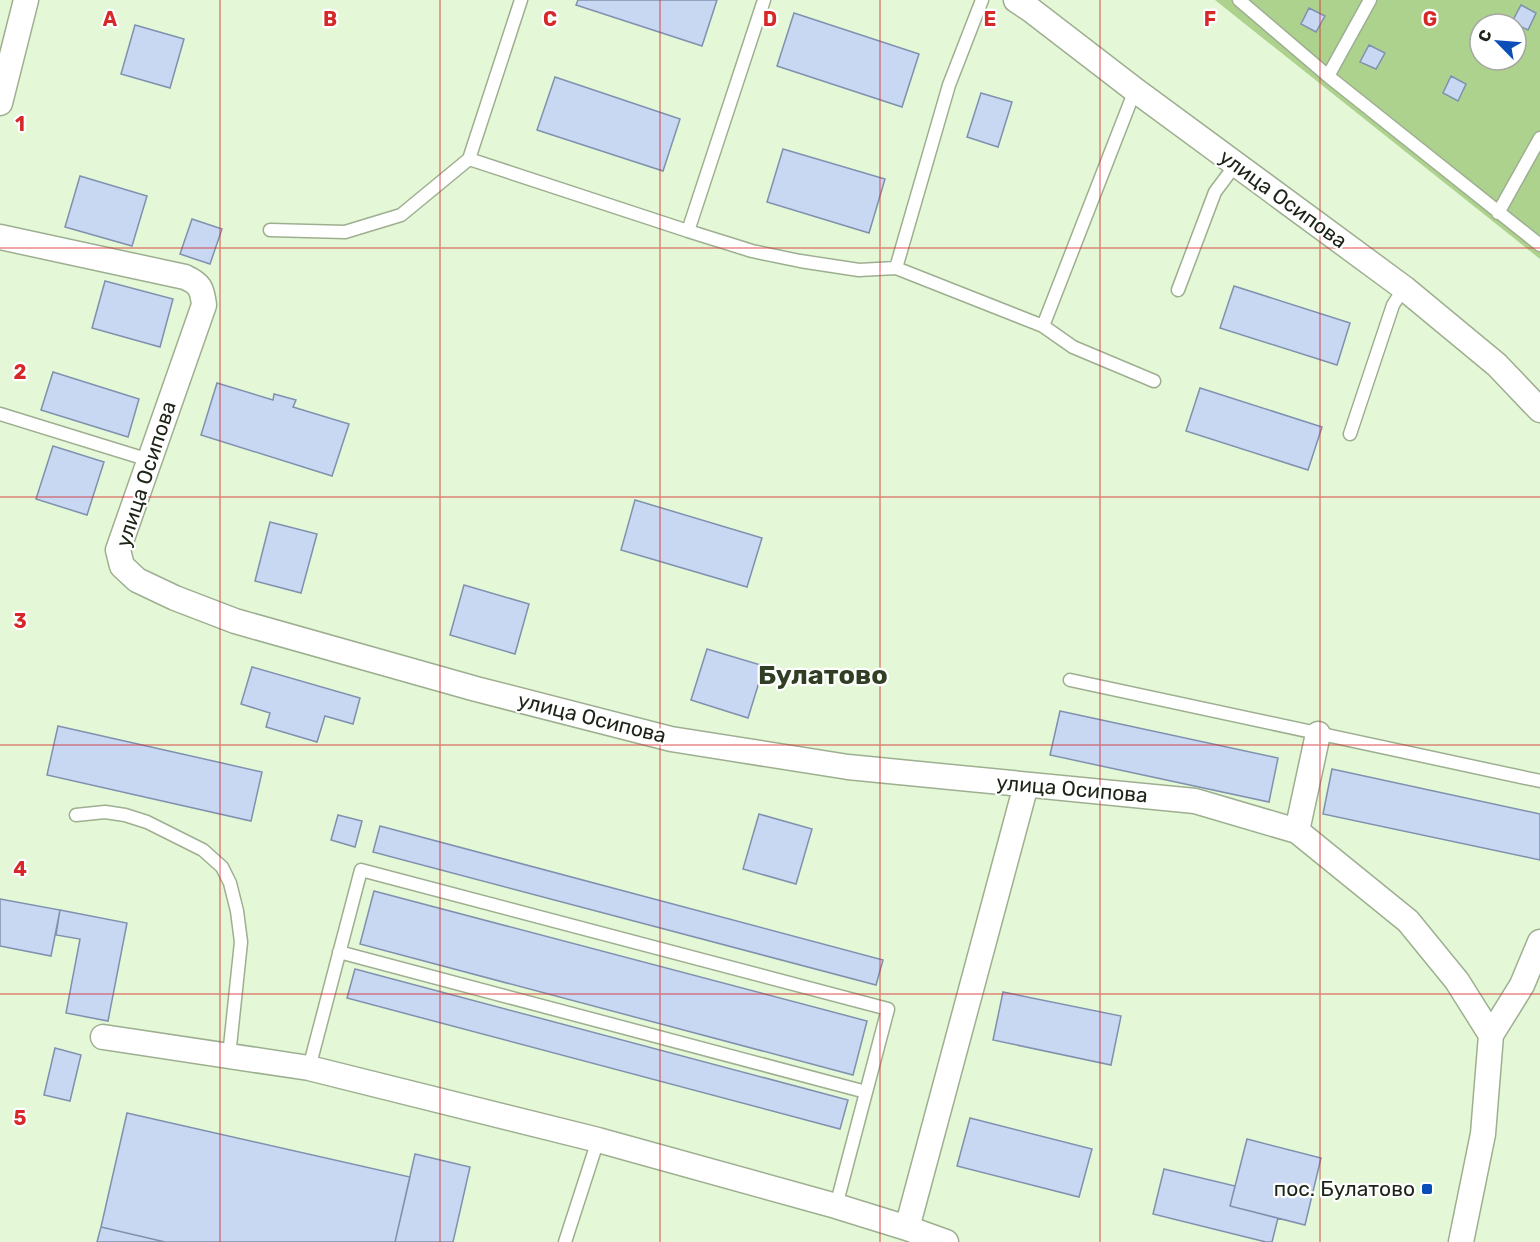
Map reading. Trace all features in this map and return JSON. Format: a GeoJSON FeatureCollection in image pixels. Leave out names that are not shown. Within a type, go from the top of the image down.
{"type":"FeatureCollection","features":[{"type":"Feature","properties":{"kind":"street"},"geometry":{"type":"LineString","coordinates":[[0,103],[26,0]]}},
{"type":"Feature","properties":{"kind":"street","name":"улица Осипова"},"geometry":{"type":"LineString","coordinates":[[1016,0],[1404,288],[1497,365],[1540,410]]}},
{"type":"Feature","properties":{"kind":"street","name":"улица Осипова"},"geometry":{"type":"LineString","coordinates":[[0,237],[185,277],[196,282],[202,291],[204,305],[118,550],[122,566],[137,580],[175,598],[235,621],[476,689],[671,739],[848,767],[1195,801],[1297,831],[1408,921],[1457,981],[1491,1035]]}},
{"type":"Feature","properties":{"kind":"street"},"geometry":{"type":"LineString","coordinates":[[1297,831],[1318,734]]}},
{"type":"Feature","properties":{"kind":"street"},"geometry":{"type":"LineString","coordinates":[[908,1228],[1026,785]]}},
{"type":"Feature","properties":{"kind":"street"},"geometry":{"type":"LineString","coordinates":[[1461,1242],[1483,1134],[1491,1035],[1522,985],[1540,942]]}},
{"type":"Feature","properties":{"kind":"street"},"geometry":{"type":"LineString","coordinates":[[103,1037],[309,1068],[598,1140],[836,1206],[946,1242]]}},
{"type":"Feature","properties":{"kind":"lane"},"geometry":{"type":"LineString","coordinates":[[270,230],[345,232],[401,215],[469,159],[521,0]]}},
{"type":"Feature","properties":{"kind":"lane"},"geometry":{"type":"LineString","coordinates":[[688,231],[764,0]]}},
{"type":"Feature","properties":{"kind":"lane"},"geometry":{"type":"LineString","coordinates":[[896,268],[949,85],[982,0]]}},
{"type":"Feature","properties":{"kind":"lane"},"geometry":{"type":"LineString","coordinates":[[1239,0],[1328,76],[1540,245]]}},
{"type":"Feature","properties":{"kind":"lane"},"geometry":{"type":"LineString","coordinates":[[1328,76],[1370,0]]}},
{"type":"Feature","properties":{"kind":"lane"},"geometry":{"type":"LineString","coordinates":[[1043,326],[1136,90]]}},
{"type":"Feature","properties":{"kind":"lane"},"geometry":{"type":"LineString","coordinates":[[1498,213],[1540,138]]}},
{"type":"Feature","properties":{"kind":"lane"},"geometry":{"type":"LineString","coordinates":[[469,159],[752,251],[859,270],[896,268],[1043,326],[1072,347],[1154,381]]}},
{"type":"Feature","properties":{"kind":"lane"},"geometry":{"type":"LineString","coordinates":[[1178,290],[1215,192],[1236,164]]}},
{"type":"Feature","properties":{"kind":"lane"},"geometry":{"type":"LineString","coordinates":[[1350,434],[1393,306],[1404,288]]}},
{"type":"Feature","properties":{"kind":"lane"},"geometry":{"type":"LineString","coordinates":[[0,414],[149,460]]}},
{"type":"Feature","properties":{"kind":"lane"},"geometry":{"type":"LineString","coordinates":[[1070,680],[1540,781]]}},
{"type":"Feature","properties":{"kind":"lane"},"geometry":{"type":"LineString","coordinates":[[76,815],[105,812],[147,822],[203,850],[222,867],[230,883],[241,942],[229,1056]]}},
{"type":"Feature","properties":{"kind":"lane"},"geometry":{"type":"LineString","coordinates":[[309,1068],[361,870],[888,1009],[836,1206]]}},
{"type":"Feature","properties":{"kind":"lane"},"geometry":{"type":"LineString","coordinates":[[339,952],[866,1092]]}},
{"type":"Feature","properties":{"kind":"lane"},"geometry":{"type":"LineString","coordinates":[[565,1242],[598,1140]]}},
{"type":"Feature","properties":{"kind":"green space"},"geometry":{"type":"Polygon","coordinates":[[[1215,0],[1540,0],[1540,259],[1215,0]]]}},
{"type":"Feature","properties":{"kind":"building"},"geometry":{"type":"Polygon","coordinates":[[[578,0],[717,0],[702,46],[576,5],[578,0]]]}},
{"type":"Feature","properties":{"kind":"building"},"geometry":{"type":"Polygon","coordinates":[[[1521,5],[1536,13],[1528,30],[1528,12],[1517,12],[1521,5]]]}},
{"type":"Feature","properties":{"kind":"building"},"geometry":{"type":"Polygon","coordinates":[[[1309,8],[1325,16],[1316,32],[1301,24],[1309,8]]]}},
{"type":"Feature","properties":{"kind":"building"},"geometry":{"type":"Polygon","coordinates":[[[794,13],[919,54],[902,107],[777,66],[794,13]]]}},
{"type":"Feature","properties":{"kind":"building"},"geometry":{"type":"Polygon","coordinates":[[[135,25],[184,39],[170,88],[121,74],[135,25]]]}},
{"type":"Feature","properties":{"kind":"building"},"geometry":{"type":"Polygon","coordinates":[[[1369,45],[1385,53],[1376,69],[1360,62],[1369,45]]]}},
{"type":"Feature","properties":{"kind":"building"},"geometry":{"type":"Polygon","coordinates":[[[1451,76],[1466,84],[1458,101],[1443,93],[1451,76]]]}},
{"type":"Feature","properties":{"kind":"building"},"geometry":{"type":"Polygon","coordinates":[[[555,77],[680,119],[663,171],[537,130],[555,77]]]}},
{"type":"Feature","properties":{"kind":"building"},"geometry":{"type":"Polygon","coordinates":[[[981,93],[1012,102],[998,147],[967,137],[981,93]]]}},
{"type":"Feature","properties":{"kind":"building"},"geometry":{"type":"Polygon","coordinates":[[[783,149],[885,179],[869,233],[767,202],[783,149]]]}},
{"type":"Feature","properties":{"kind":"building"},"geometry":{"type":"Polygon","coordinates":[[[80,176],[147,196],[132,246],[65,227],[80,176]]]}},
{"type":"Feature","properties":{"kind":"building"},"geometry":{"type":"Polygon","coordinates":[[[192,219],[222,229],[210,264],[180,254],[192,219]]]}},
{"type":"Feature","properties":{"kind":"building"},"geometry":{"type":"Polygon","coordinates":[[[105,281],[173,299],[160,347],[92,328],[105,281]]]}},
{"type":"Feature","properties":{"kind":"building"},"geometry":{"type":"Polygon","coordinates":[[[1234,286],[1350,323],[1337,365],[1220,328],[1234,286]]]}},
{"type":"Feature","properties":{"kind":"building"},"geometry":{"type":"Polygon","coordinates":[[[53,372],[139,399],[128,437],[41,410],[53,372]]]}},
{"type":"Feature","properties":{"kind":"building"},"geometry":{"type":"Polygon","coordinates":[[[217,383],[273,400],[274,394],[296,400],[293,407],[349,424],[332,476],[201,435],[217,383]]]}},
{"type":"Feature","properties":{"kind":"building"},"geometry":{"type":"Polygon","coordinates":[[[1200,388],[1322,427],[1308,470],[1186,431],[1200,388]]]}},
{"type":"Feature","properties":{"kind":"building"},"geometry":{"type":"Polygon","coordinates":[[[53,446],[104,462],[87,515],[36,499],[53,446]]]}},
{"type":"Feature","properties":{"kind":"building"},"geometry":{"type":"Polygon","coordinates":[[[635,500],[762,538],[747,587],[621,550],[635,500]]]}},
{"type":"Feature","properties":{"kind":"building"},"geometry":{"type":"Polygon","coordinates":[[[270,522],[317,534],[301,593],[255,581],[270,522]]]}},
{"type":"Feature","properties":{"kind":"building"},"geometry":{"type":"Polygon","coordinates":[[[464,585],[529,604],[515,654],[450,635],[464,585]]]}},
{"type":"Feature","properties":{"kind":"building"},"geometry":{"type":"Polygon","coordinates":[[[707,649],[764,666],[748,718],[691,700],[707,649]]]}},
{"type":"Feature","properties":{"kind":"building"},"geometry":{"type":"Polygon","coordinates":[[[252,667],[360,698],[353,724],[325,716],[317,742],[266,727],[270,713],[241,704],[252,667]]]}},
{"type":"Feature","properties":{"kind":"building"},"geometry":{"type":"Polygon","coordinates":[[[1060,711],[1278,758],[1269,802],[1050,755],[1060,711]]]}},
{"type":"Feature","properties":{"kind":"building"},"geometry":{"type":"Polygon","coordinates":[[[58,726],[262,772],[251,821],[47,775],[58,726]]]}},
{"type":"Feature","properties":{"kind":"building"},"geometry":{"type":"Polygon","coordinates":[[[1332,769],[1540,814],[1540,860],[1323,814],[1332,769]]]}},
{"type":"Feature","properties":{"kind":"building"},"geometry":{"type":"Polygon","coordinates":[[[759,814],[812,829],[796,884],[743,869],[759,814]]]}},
{"type":"Feature","properties":{"kind":"building"},"geometry":{"type":"Polygon","coordinates":[[[338,815],[362,821],[355,847],[331,840],[338,815]]]}},
{"type":"Feature","properties":{"kind":"building"},"geometry":{"type":"Polygon","coordinates":[[[380,826],[883,960],[876,985],[373,852],[380,826]]]}},
{"type":"Feature","properties":{"kind":"building"},"geometry":{"type":"Polygon","coordinates":[[[374,891],[867,1021],[853,1075],[360,944],[374,891]]]}},
{"type":"Feature","properties":{"kind":"building"},"geometry":{"type":"Polygon","coordinates":[[[0,899],[60,910],[51,956],[0,946],[0,899]]]}},
{"type":"Feature","properties":{"kind":"building"},"geometry":{"type":"Polygon","coordinates":[[[60,910],[127,923],[108,1021],[66,1013],[80,939],[56,935],[60,910]]]}},
{"type":"Feature","properties":{"kind":"building"},"geometry":{"type":"Polygon","coordinates":[[[355,969],[848,1100],[840,1129],[347,998],[355,969]]]}},
{"type":"Feature","properties":{"kind":"building"},"geometry":{"type":"Polygon","coordinates":[[[1003,992],[1121,1016],[1111,1065],[993,1040],[1003,992]]]}},
{"type":"Feature","properties":{"kind":"building"},"geometry":{"type":"Polygon","coordinates":[[[55,1048],[81,1055],[70,1101],[44,1095],[55,1048]]]}},
{"type":"Feature","properties":{"kind":"building"},"geometry":{"type":"Polygon","coordinates":[[[127,1113],[410,1177],[395,1242],[165,1242],[101,1227],[127,1113]]]}},
{"type":"Feature","properties":{"kind":"building"},"geometry":{"type":"Polygon","coordinates":[[[970,1118],[1092,1149],[1079,1197],[957,1166],[970,1118]]]}},
{"type":"Feature","properties":{"kind":"building"},"geometry":{"type":"Polygon","coordinates":[[[1247,1139],[1321,1158],[1305,1225],[1230,1206],[1247,1139]]]}},
{"type":"Feature","properties":{"kind":"building"},"geometry":{"type":"Polygon","coordinates":[[[415,1154],[470,1167],[453,1242],[395,1242],[415,1154]]]}},
{"type":"Feature","properties":{"kind":"building"},"geometry":{"type":"Polygon","coordinates":[[[1164,1169],[1235,1186],[1230,1206],[1278,1218],[1272,1242],[1153,1214],[1164,1169]]]}},
{"type":"Feature","properties":{"kind":"building"},"geometry":{"type":"Polygon","coordinates":[[[101,1227],[165,1242],[97,1242],[101,1227]]]}},
{"type":"Feature","properties":{"kind":"place","name":"пос. Булатово"},"geometry":{"type":"Point","coordinates":[1427,1189]}},
{"type":"Feature","properties":{"kind":"district","name":"Булатово"},"geometry":{"type":"Point","coordinates":[823,675]}}]}
